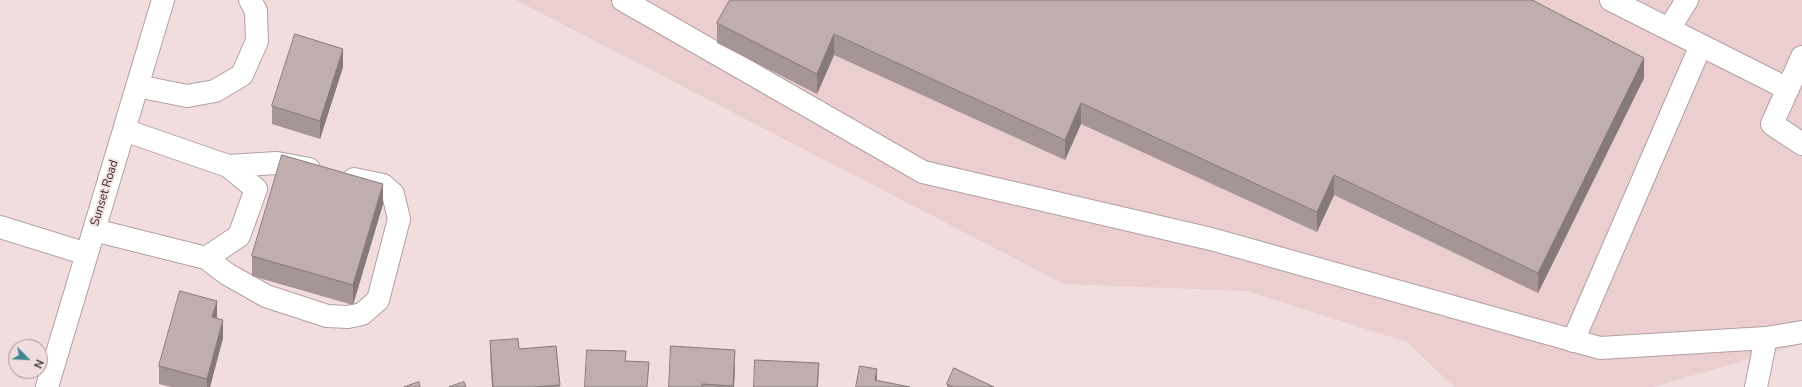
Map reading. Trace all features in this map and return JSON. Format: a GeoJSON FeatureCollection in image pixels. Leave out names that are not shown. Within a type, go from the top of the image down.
{"type":"FeatureCollection","features":[{"type":"Feature","properties":{"kind":"street","name":"Sunset Road"},"geometry":{"type":"LineString","coordinates":[[47,387],[163,0]]}},
{"type":"Feature","properties":{"kind":"street"},"geometry":{"type":"LineString","coordinates":[[137,86],[187,96],[215,91],[242,75],[257,42],[256,11],[250,0]]}},
{"type":"Feature","properties":{"kind":"street"},"geometry":{"type":"LineString","coordinates":[[623,0],[923,172],[1211,239],[1600,348],[1766,338],[1802,332]]}},
{"type":"Feature","properties":{"kind":"street"},"geometry":{"type":"LineString","coordinates":[[1611,0],[1788,89]]}},
{"type":"Feature","properties":{"kind":"street"},"geometry":{"type":"LineString","coordinates":[[1669,29],[1687,0]]}},
{"type":"Feature","properties":{"kind":"street"},"geometry":{"type":"LineString","coordinates":[[1573,340],[1700,45]]}},
{"type":"Feature","properties":{"kind":"street"},"geometry":{"type":"LineString","coordinates":[[1802,57],[1772,124],[1802,144]]}},
{"type":"Feature","properties":{"kind":"street"},"geometry":{"type":"LineString","coordinates":[[124,130],[228,166],[256,189],[239,236],[206,258]]}},
{"type":"Feature","properties":{"kind":"street"},"geometry":{"type":"LineString","coordinates":[[94,230],[206,258],[228,274],[266,296],[327,316],[348,317],[362,314],[378,300],[399,219],[393,194],[383,185],[276,163],[228,166]]}},
{"type":"Feature","properties":{"kind":"street"},"geometry":{"type":"LineString","coordinates":[[0,227],[87,254]]}},
{"type":"Feature","properties":{"kind":"street"},"geometry":{"type":"LineString","coordinates":[[1756,387],[1766,338]]}},
{"type":"Feature","properties":{"kind":"shaded area"},"geometry":{"type":"Polygon","coordinates":[[[516,0],[1802,0],[1802,344],[1653,387],[1454,387],[1407,342],[1247,291],[1064,284],[516,0]]]}},
{"type":"Feature","properties":{"kind":"building"},"geometry":{"type":"Polygon","coordinates":[[[730,0],[1532,0],[1644,58],[1538,273],[1334,175],[1317,212],[1081,103],[1065,140],[834,34],[817,74],[717,23],[730,0]]]}},
{"type":"Feature","properties":{"kind":"building"},"geometry":{"type":"Polygon","coordinates":[[[295,34],[343,49],[320,121],[272,106],[295,34]]]}},
{"type":"Feature","properties":{"kind":"building"},"geometry":{"type":"Polygon","coordinates":[[[282,155],[383,184],[353,285],[252,256],[282,155]]]}},
{"type":"Feature","properties":{"kind":"building"},"geometry":{"type":"Polygon","coordinates":[[[180,291],[217,301],[212,317],[223,320],[207,379],[159,366],[180,291]]]}},
{"type":"Feature","properties":{"kind":"building"},"geometry":{"type":"Polygon","coordinates":[[[518,339],[519,349],[556,346],[560,385],[534,387],[493,387],[490,341],[518,339]]]}},
{"type":"Feature","properties":{"kind":"building"},"geometry":{"type":"Polygon","coordinates":[[[671,346],[735,350],[733,386],[702,384],[702,387],[669,387],[671,346]]]}},
{"type":"Feature","properties":{"kind":"building"},"geometry":{"type":"Polygon","coordinates":[[[587,350],[626,351],[625,361],[649,362],[647,387],[585,387],[587,350]]]}},
{"type":"Feature","properties":{"kind":"building"},"geometry":{"type":"Polygon","coordinates":[[[755,360],[819,363],[817,387],[754,387],[755,360]]]}},
{"type":"Feature","properties":{"kind":"building"},"geometry":{"type":"Polygon","coordinates":[[[860,366],[877,369],[875,380],[910,387],[856,387],[860,366]]]}},
{"type":"Feature","properties":{"kind":"building"},"geometry":{"type":"Polygon","coordinates":[[[954,368],[994,387],[953,387],[947,384],[954,368]]]}},
{"type":"Feature","properties":{"kind":"building"},"geometry":{"type":"Polygon","coordinates":[[[419,382],[420,387],[404,387],[419,382]]]}},
{"type":"Feature","properties":{"kind":"building"},"geometry":{"type":"Polygon","coordinates":[[[464,382],[466,387],[449,387],[464,382]]]}}]}
